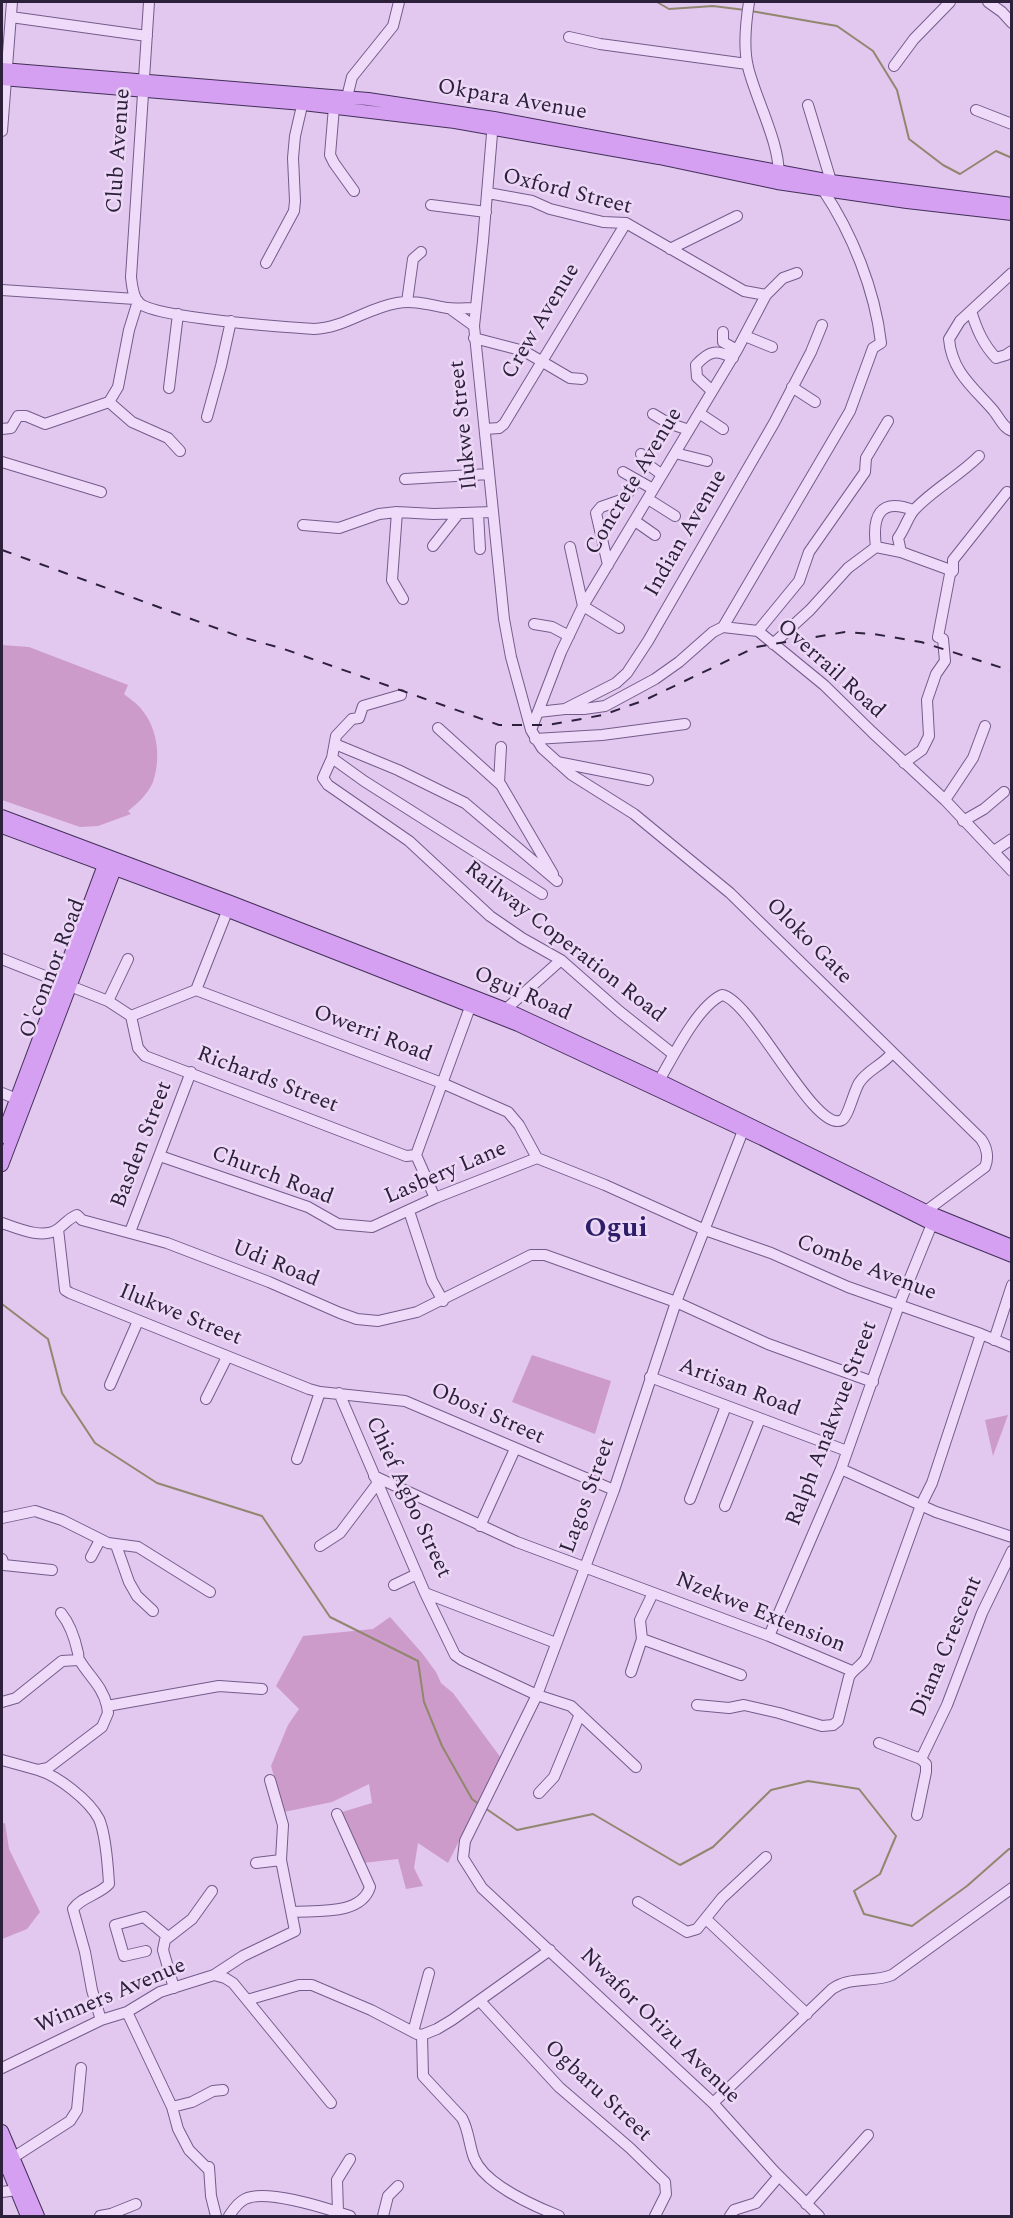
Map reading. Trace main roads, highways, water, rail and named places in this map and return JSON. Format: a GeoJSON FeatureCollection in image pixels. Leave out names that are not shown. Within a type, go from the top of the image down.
{"type":"FeatureCollection","features":[{"type":"Feature","properties":{"kind":"main road","name":"Okpara Avenue"},"geometry":{"type":"LineString","coordinates":[[4,74],[304,98],[347,97],[811,182],[907,202],[1011,214]]}},
{"type":"Feature","properties":{"kind":"main road","name":"Okpara Avenue"},"geometry":{"type":"LineString","coordinates":[[304,98],[334,107],[493,123]]}},
{"type":"Feature","properties":{"kind":"main road","name":"Okpara Avenue"},"geometry":{"type":"LineString","coordinates":[[827,185],[1011,204]]}},
{"type":"Feature","properties":{"kind":"main road","name":"Ogui Road"},"geometry":{"type":"LineString","coordinates":[[2,816],[111,862],[472,1001],[548,1038],[657,1084]]}},
{"type":"Feature","properties":{"kind":"main road","name":"Ogui Road"},"geometry":{"type":"LineString","coordinates":[[2,827],[90,860],[111,862],[131,874],[230,906]]}},
{"type":"Feature","properties":{"kind":"main road"},"geometry":{"type":"LineString","coordinates":[[90,860],[102,886],[131,874]]}},
{"type":"Feature","properties":{"kind":"main road","name":"O'connor Road"},"geometry":{"type":"LineString","coordinates":[[2,1165],[21,1101],[111,862]]}},
{"type":"Feature","properties":{"kind":"main road","name":"Ogui Road"},"geometry":{"type":"LineString","coordinates":[[472,1001],[506,1009],[1011,1256]]}},
{"type":"Feature","properties":{"kind":"main road","name":"O'connor Road"},"geometry":{"type":"LineString","coordinates":[[2,1137],[21,1101]]}},
{"type":"Feature","properties":{"kind":"main road","name":"Ogui Road"},"geometry":{"type":"LineString","coordinates":[[931,1217],[1011,1246]]}},
{"type":"Feature","properties":{"kind":"main road"},"geometry":{"type":"LineString","coordinates":[[2,2131],[15,2173],[38,2217]]}},
{"type":"Feature","properties":{"kind":"main road"},"geometry":{"type":"LineString","coordinates":[[15,2173],[17,2190],[27,2217]]}},
{"type":"Feature","properties":{"kind":"waterway"},"geometry":{"type":"LineString","coordinates":[[657,2],[669,9],[713,6],[745,10]]}},
{"type":"Feature","properties":{"kind":"waterway"},"geometry":{"type":"LineString","coordinates":[[751,11],[837,26],[873,51],[897,90],[909,139],[943,165],[960,174],[996,151],[1012,158]]}},
{"type":"Feature","properties":{"kind":"waterway"},"geometry":{"type":"LineString","coordinates":[[2,1304],[48,1339],[62,1393],[95,1443],[157,1483],[262,1516],[330,1617],[418,1661],[424,1702],[442,1746],[472,1799],[480,1805]]}},
{"type":"Feature","properties":{"kind":"waterway"},"geometry":{"type":"LineString","coordinates":[[485,1808],[517,1830],[593,1814],[680,1865],[713,1847],[771,1790],[808,1781],[859,1789],[896,1836],[880,1874],[854,1891],[864,1914],[912,1926],[967,1886],[1009,1849],[1012,1849]]}},
{"type":"Feature","properties":{"kind":"railway"},"geometry":{"type":"LineString","coordinates":[[2,550],[238,636],[284,649],[499,725],[548,725],[603,715],[645,700],[756,647],[845,632],[874,634],[921,642],[1012,671]]}},
{"type":"Feature","properties":{"kind":"district","name":"Ogui"},"geometry":{"type":"Point","coordinates":[616,1231]}}]}
